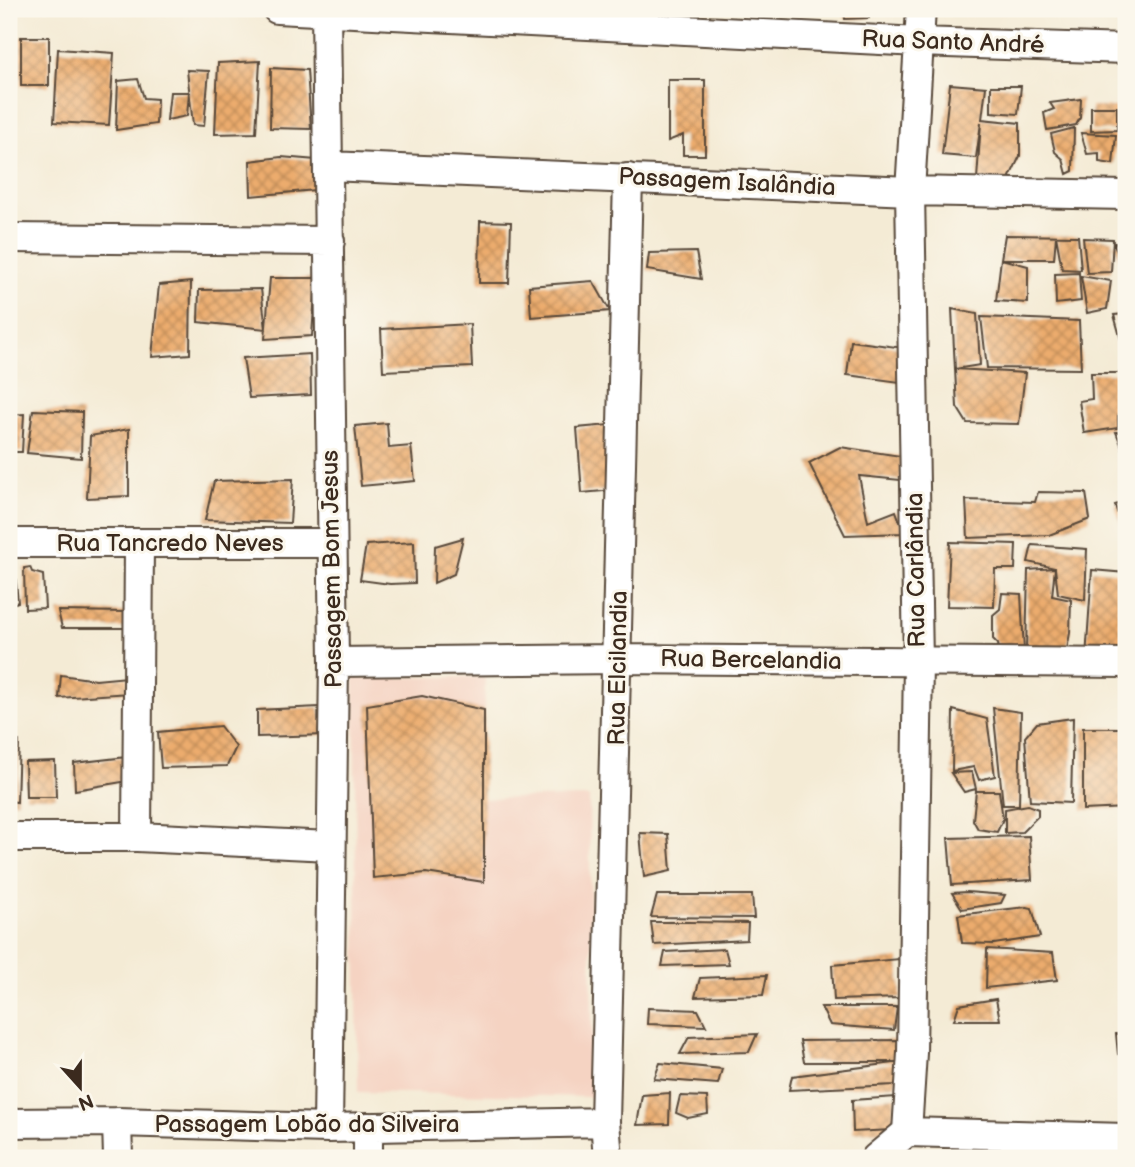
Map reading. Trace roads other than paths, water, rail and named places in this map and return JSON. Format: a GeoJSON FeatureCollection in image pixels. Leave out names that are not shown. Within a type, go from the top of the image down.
{"type":"FeatureCollection","features":[{"type":"Feature","properties":{"kind":"street","name":"Rua Santo André"},"geometry":{"type":"LineString","coordinates":[[277,9],[919,42],[1126,49]]}},
{"type":"Feature","properties":{"kind":"street","name":"Rua Carlândia"},"geometry":{"type":"LineString","coordinates":[[908,1132],[912,1053],[918,662],[910,191],[921,9]]}},
{"type":"Feature","properties":{"kind":"street","name":"Passagem Bom Jesus"},"geometry":{"type":"LineString","coordinates":[[326,11],[334,662],[328,1128]]}},
{"type":"Feature","properties":{"kind":"street","name":"Passagem Isalândia"},"geometry":{"type":"LineString","coordinates":[[329,166],[910,191],[1126,195]]}},
{"type":"Feature","properties":{"kind":"street","name":"Rua Elcilandia"},"geometry":{"type":"LineString","coordinates":[[608,1158],[605,1122],[628,178]]}},
{"type":"Feature","properties":{"kind":"street"},"geometry":{"type":"LineString","coordinates":[[9,238],[330,240]]}},
{"type":"Feature","properties":{"kind":"street","name":"Rua Tancredo Neves"},"geometry":{"type":"LineString","coordinates":[[9,542],[331,543]]}},
{"type":"Feature","properties":{"kind":"street"},"geometry":{"type":"LineString","coordinates":[[137,837],[139,544]]}},
{"type":"Feature","properties":{"kind":"street","name":"Rua Bercelandia"},"geometry":{"type":"LineString","coordinates":[[334,662],[618,659],[1126,663]]}},
{"type":"Feature","properties":{"kind":"street"},"geometry":{"type":"LineString","coordinates":[[9,837],[137,837],[330,846]]}},
{"type":"Feature","properties":{"kind":"street"},"geometry":{"type":"LineString","coordinates":[[117,1122],[118,1158]]}},
{"type":"Feature","properties":{"kind":"street","name":"Passagem Lobão da Silveira"},"geometry":{"type":"LineString","coordinates":[[9,1123],[117,1122],[328,1128],[605,1122]]}},
{"type":"Feature","properties":{"kind":"street"},"geometry":{"type":"LineString","coordinates":[[368,1127],[368,1158]]}},
{"type":"Feature","properties":{"kind":"street"},"geometry":{"type":"LineString","coordinates":[[876,1158],[908,1132],[1126,1138]]}}]}
